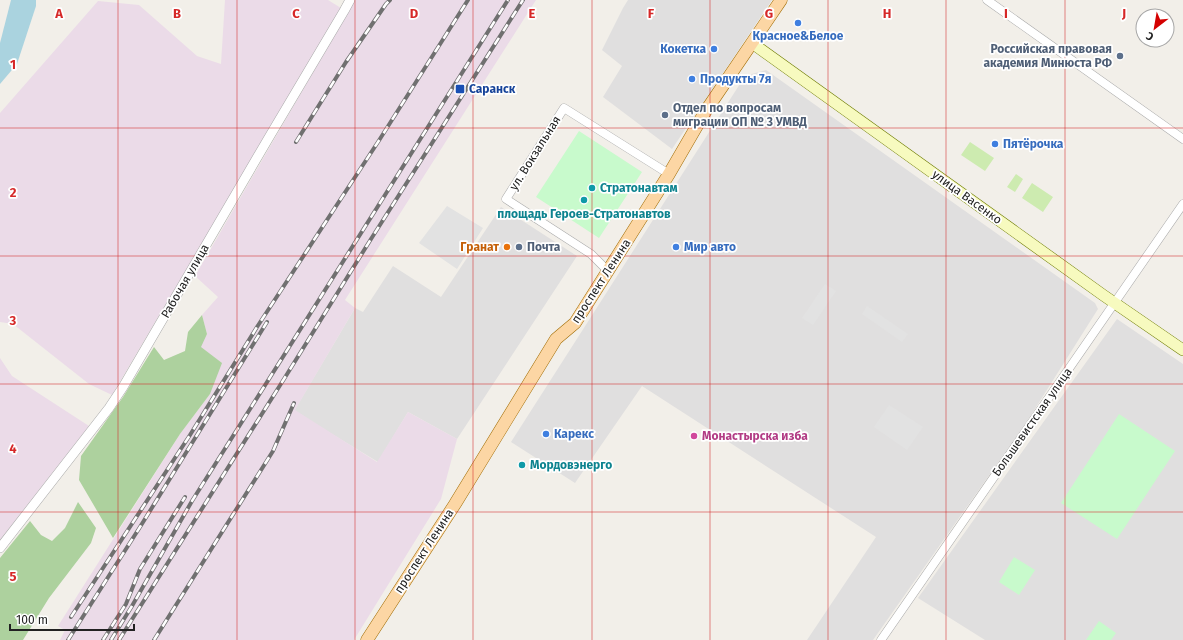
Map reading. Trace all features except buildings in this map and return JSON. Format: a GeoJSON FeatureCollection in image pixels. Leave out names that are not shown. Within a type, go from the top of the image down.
{"type":"FeatureCollection","features":[{"type":"Feature","properties":{"kind":"main road","name":"проспект Ленина"},"geometry":{"type":"LineString","coordinates":[[367,640],[458,498],[556,339],[575,323],[669,174],[705,112],[781,0]]}},
{"type":"Feature","properties":{"kind":"main road","name":"улица Васенко"},"geometry":{"type":"LineString","coordinates":[[752,43],[1115,304],[1183,350]]}},
{"type":"Feature","properties":{"kind":"street","name":"Рабочая улица"},"geometry":{"type":"LineString","coordinates":[[0,548],[109,408],[350,0]]}},
{"type":"Feature","properties":{"kind":"street"},"geometry":{"type":"LineString","coordinates":[[987,0],[1183,139]]}},
{"type":"Feature","properties":{"kind":"street","name":"ул. Вокзальная"},"geometry":{"type":"LineString","coordinates":[[608,271],[591,254],[506,199],[564,108],[669,174]]}},
{"type":"Feature","properties":{"kind":"street","name":"Большевистская улица"},"geometry":{"type":"LineString","coordinates":[[881,640],[1183,204]]}},
{"type":"Feature","properties":{"kind":"shaded area"},"geometry":{"type":"Polygon","coordinates":[[[225,0],[328,0],[341,8],[112,395],[89,384],[13,324],[0,322],[0,113],[98,1],[139,5],[197,56],[221,64],[225,0]]]}},
{"type":"Feature","properties":{"kind":"shaded area"},"geometry":{"type":"Polygon","coordinates":[[[355,0],[536,0],[345,300],[355,308],[295,410],[377,462],[408,412],[457,439],[441,499],[354,640],[60,640],[65,630],[58,626],[180,434],[210,394],[200,347],[207,334],[202,315],[218,297],[195,276],[355,0]]]}},
{"type":"Feature","properties":{"kind":"shaded area"},"geometry":{"type":"Polygon","coordinates":[[[628,0],[772,0],[672,149],[603,97],[622,66],[602,50],[628,0]]]}},
{"type":"Feature","properties":{"kind":"shaded area"},"geometry":{"type":"Polygon","coordinates":[[[766,70],[1095,303],[1098,309],[1026,423],[873,640],[807,640],[876,537],[642,386],[575,483],[511,442],[745,76],[766,70]]]}},
{"type":"Feature","properties":{"kind":"shaded area"},"geometry":{"type":"Polygon","coordinates":[[[447,206],[483,228],[457,269],[419,243],[447,206]]]}},
{"type":"Feature","properties":{"kind":"shaded area"},"geometry":{"type":"Polygon","coordinates":[[[501,207],[577,256],[457,439],[408,412],[378,462],[294,411],[355,308],[363,312],[393,266],[441,297],[501,207]]]}},
{"type":"Feature","properties":{"kind":"shaded area"},"geometry":{"type":"Polygon","coordinates":[[[825,284],[836,291],[813,325],[802,318],[825,284]]]}},
{"type":"Feature","properties":{"kind":"shaded area"},"geometry":{"type":"Polygon","coordinates":[[[867,306],[908,334],[902,342],[862,314],[867,306]]]}},
{"type":"Feature","properties":{"kind":"shaded area"},"geometry":{"type":"Polygon","coordinates":[[[1117,319],[1183,364],[1183,640],[985,640],[918,598],[1117,319]]]}},
{"type":"Feature","properties":{"kind":"shaded area"},"geometry":{"type":"Polygon","coordinates":[[[0,358],[12,376],[89,426],[0,540],[0,358]]]}},
{"type":"Feature","properties":{"kind":"shaded area"},"geometry":{"type":"Polygon","coordinates":[[[889,405],[923,427],[907,450],[874,427],[889,405]]]}},
{"type":"Feature","properties":{"kind":"green space"},"geometry":{"type":"Polygon","coordinates":[[[579,131],[642,172],[599,238],[536,197],[579,131]]]}},
{"type":"Feature","properties":{"kind":"green space"},"geometry":{"type":"Polygon","coordinates":[[[970,142],[994,158],[985,171],[961,155],[970,142]]]}},
{"type":"Feature","properties":{"kind":"green space"},"geometry":{"type":"Polygon","coordinates":[[[1016,174],[1023,179],[1015,192],[1007,187],[1016,174]]]}},
{"type":"Feature","properties":{"kind":"green space"},"geometry":{"type":"Polygon","coordinates":[[[1032,183],[1053,197],[1043,212],[1022,198],[1032,183]]]}},
{"type":"Feature","properties":{"kind":"green space"},"geometry":{"type":"Polygon","coordinates":[[[202,315],[207,334],[201,347],[222,363],[210,394],[180,434],[113,538],[79,480],[81,456],[123,397],[154,347],[164,360],[185,351],[188,332],[202,315]]]}},
{"type":"Feature","properties":{"kind":"green space"},"geometry":{"type":"Polygon","coordinates":[[[1119,414],[1175,451],[1117,539],[1061,503],[1119,414]]]}},
{"type":"Feature","properties":{"kind":"green space"},"geometry":{"type":"Polygon","coordinates":[[[78,502],[96,528],[91,543],[49,598],[23,640],[0,640],[0,558],[30,521],[41,535],[52,541],[65,528],[78,502]]]}},
{"type":"Feature","properties":{"kind":"green space"},"geometry":{"type":"Polygon","coordinates":[[[1014,557],[1035,570],[1019,595],[999,582],[1014,557]]]}},
{"type":"Feature","properties":{"kind":"green space"},"geometry":{"type":"Polygon","coordinates":[[[1099,621],[1116,633],[1111,640],[1086,640],[1099,621]]]}},
{"type":"Feature","properties":{"kind":"water"},"geometry":{"type":"Polygon","coordinates":[[[11,0],[36,0],[36,6],[17,64],[0,84],[0,43],[11,0]]]}},
{"type":"Feature","properties":{"kind":"railway"},"geometry":{"type":"LineString","coordinates":[[296,142],[346,62],[390,0]]}},
{"type":"Feature","properties":{"kind":"railway"},"geometry":{"type":"LineString","coordinates":[[71,617],[190,435],[257,327],[378,142],[468,0]]}},
{"type":"Feature","properties":{"kind":"railway"},"geometry":{"type":"LineString","coordinates":[[111,640],[192,501],[508,0]]}},
{"type":"Feature","properties":{"kind":"railway"},"geometry":{"type":"LineString","coordinates":[[119,640],[523,0]]}},
{"type":"Feature","properties":{"kind":"railway"},"geometry":{"type":"LineString","coordinates":[[68,640],[267,322]]}},
{"type":"Feature","properties":{"kind":"railway"},"geometry":{"type":"LineString","coordinates":[[154,640],[273,451],[294,403]]}},
{"type":"Feature","properties":{"kind":"railway"},"geometry":{"type":"LineString","coordinates":[[103,640],[126,604],[140,569],[185,497]]}},
{"type":"Feature","properties":{"kind":"place","name":"Красное&Белое"},"geometry":{"type":"Point","coordinates":[798,23]}},
{"type":"Feature","properties":{"kind":"place","name":"Кокетка"},"geometry":{"type":"Point","coordinates":[714,49]}},
{"type":"Feature","properties":{"kind":"place","name":"Российская правовая академия Минюста РФ"},"geometry":{"type":"Point","coordinates":[1120,56]}},
{"type":"Feature","properties":{"kind":"place","name":"Продукты 7я"},"geometry":{"type":"Point","coordinates":[692,79]}},
{"type":"Feature","properties":{"kind":"place","name":"Саранск"},"geometry":{"type":"Point","coordinates":[460,89]}},
{"type":"Feature","properties":{"kind":"place","name":"Отдел по вопросам миграции ОП № 3 УМВД"},"geometry":{"type":"Point","coordinates":[665,115]}},
{"type":"Feature","properties":{"kind":"place","name":"Пятёрочка"},"geometry":{"type":"Point","coordinates":[995,144]}},
{"type":"Feature","properties":{"kind":"place","name":"Стратонавтам"},"geometry":{"type":"Point","coordinates":[592,188]}},
{"type":"Feature","properties":{"kind":"place","name":"площадь Героев-Стратонавтов"},"geometry":{"type":"Point","coordinates":[584,200]}},
{"type":"Feature","properties":{"kind":"place","name":"Гранат"},"geometry":{"type":"Point","coordinates":[507,247]}},
{"type":"Feature","properties":{"kind":"place","name":"Почта"},"geometry":{"type":"Point","coordinates":[519,247]}},
{"type":"Feature","properties":{"kind":"place","name":"Мир авто"},"geometry":{"type":"Point","coordinates":[676,247]}},
{"type":"Feature","properties":{"kind":"place","name":"Карекс"},"geometry":{"type":"Point","coordinates":[546,434]}},
{"type":"Feature","properties":{"kind":"place","name":"Монастырска изба"},"geometry":{"type":"Point","coordinates":[694,436]}},
{"type":"Feature","properties":{"kind":"place","name":"Мордовэнерго"},"geometry":{"type":"Point","coordinates":[522,465]}}]}
